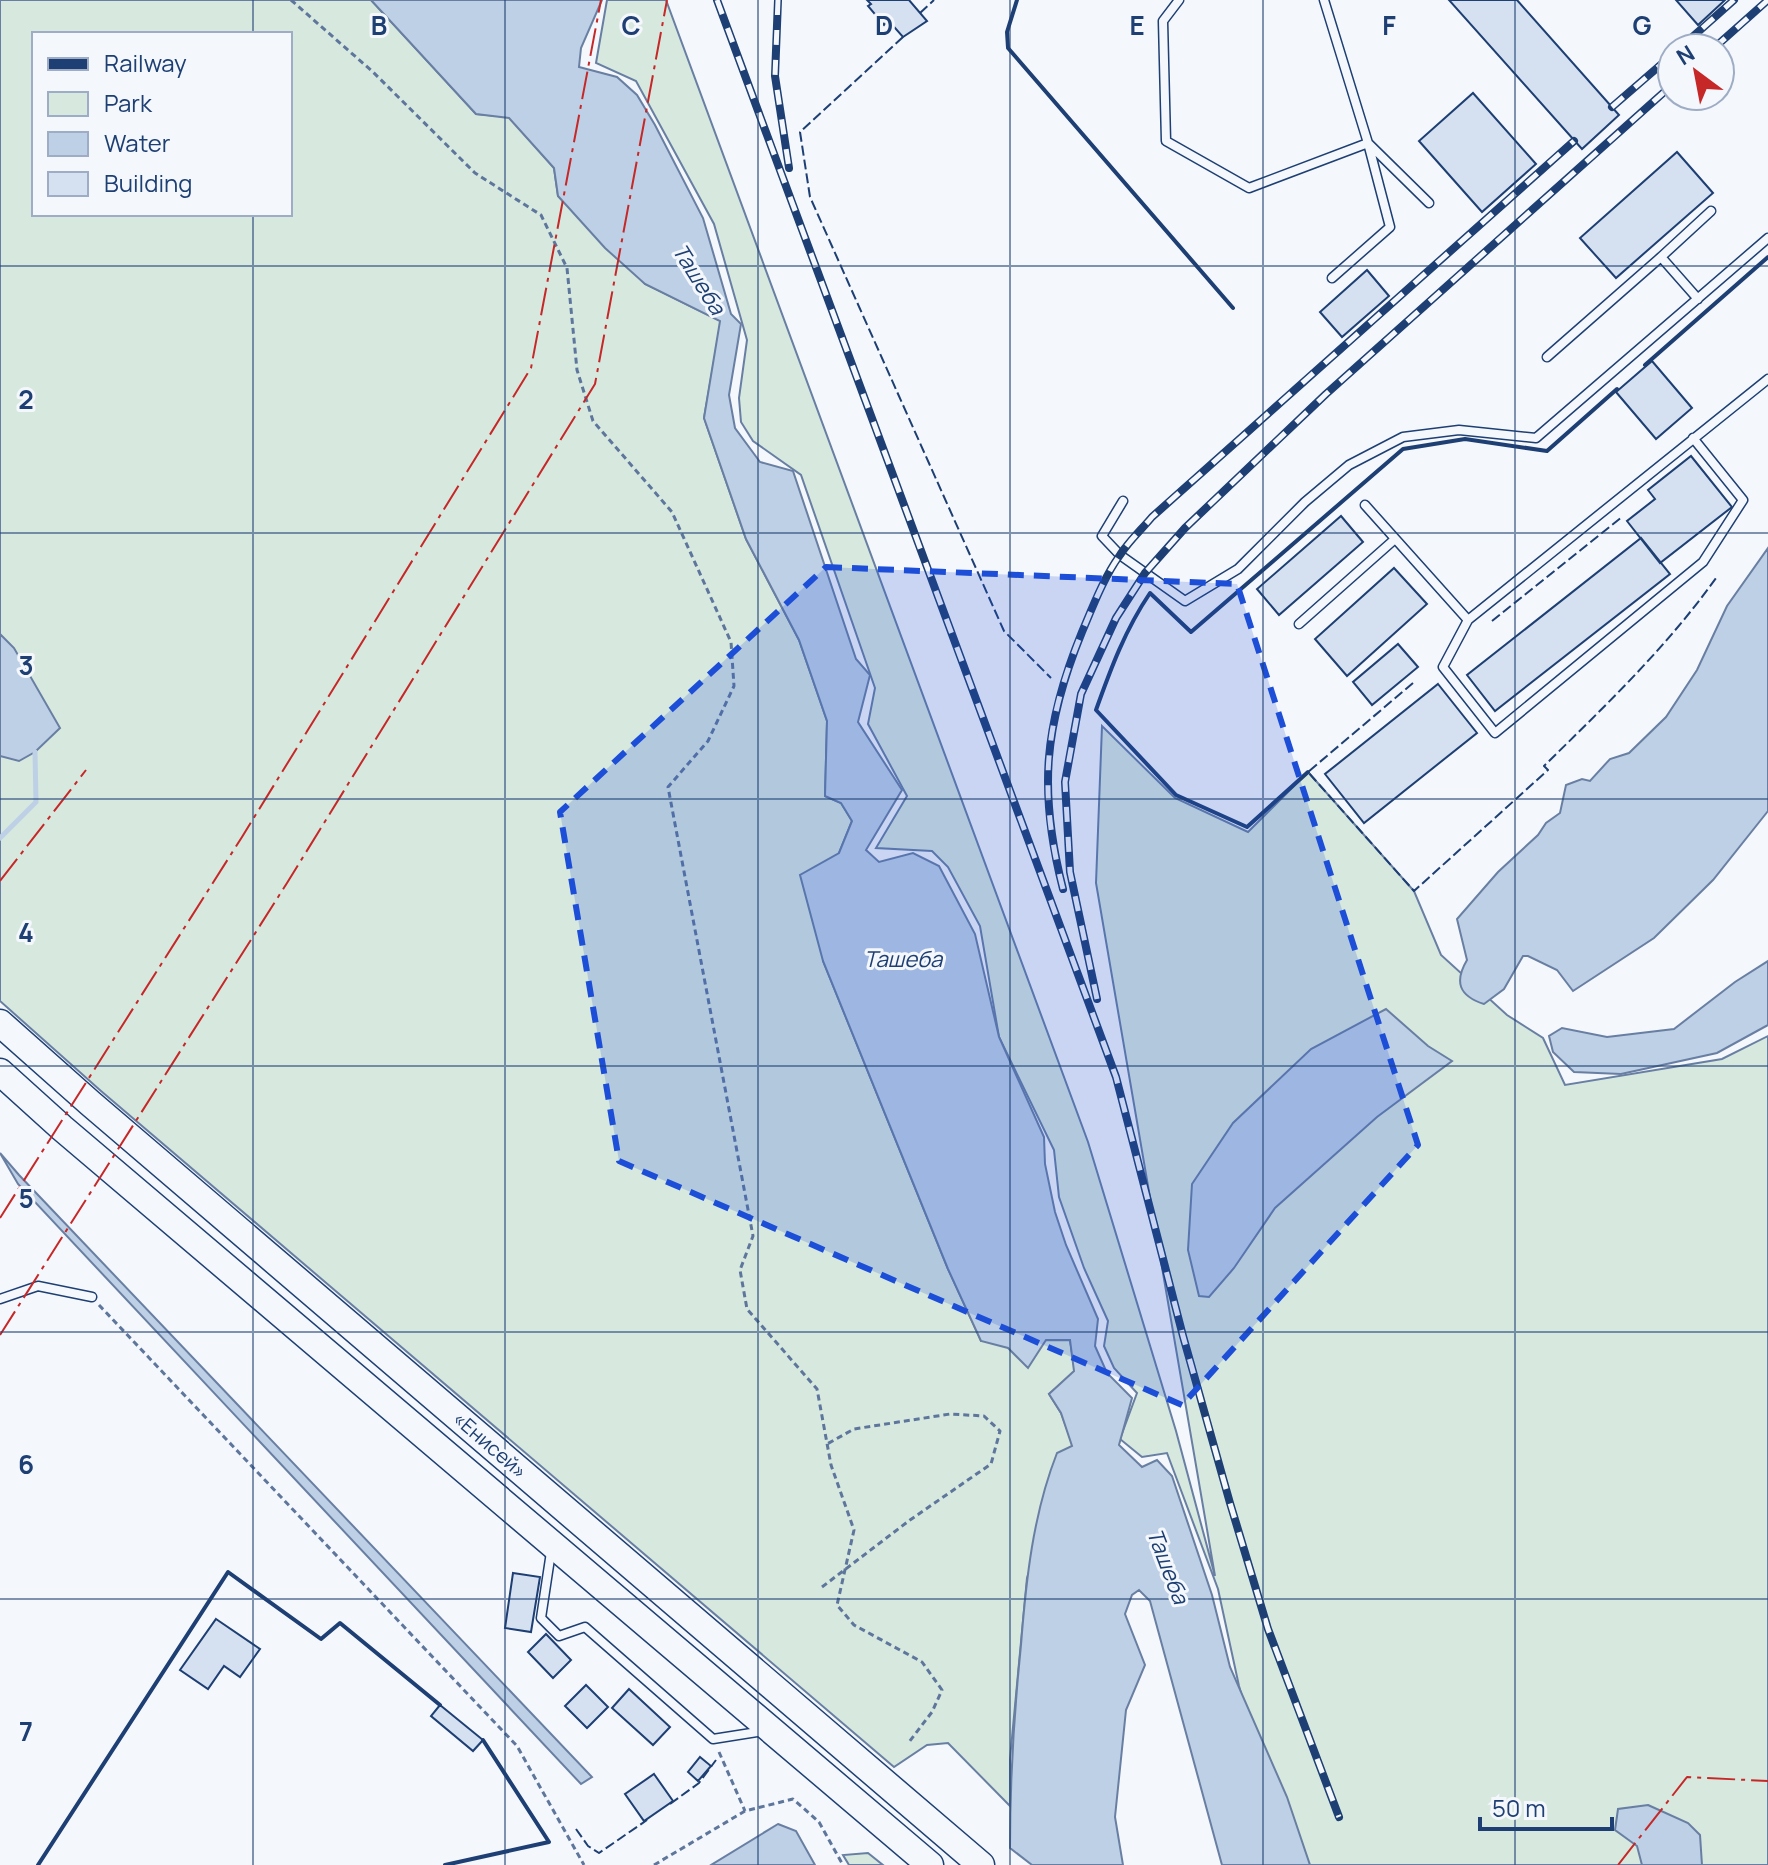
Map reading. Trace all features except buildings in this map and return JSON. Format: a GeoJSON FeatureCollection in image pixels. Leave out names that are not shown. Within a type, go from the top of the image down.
{"type":"FeatureCollection","features":[{"type":"Feature","properties":{"kind":"highway","name":"«Енисей»"},"geometry":{"type":"LineString","coordinates":[[0,1023],[981,1865]]}},
{"type":"Feature","properties":{"kind":"highway","name":"«Енисей»"},"geometry":{"type":"LineString","coordinates":[[0,1072],[930,1865]]}},
{"type":"Feature","properties":{"kind":"lane"},"geometry":{"type":"LineString","coordinates":[[1179,0],[1163,21],[1166,141],[1249,188],[1368,143]]}},
{"type":"Feature","properties":{"kind":"lane"},"geometry":{"type":"LineString","coordinates":[[1324,0],[1390,227],[1332,278]]}},
{"type":"Feature","properties":{"kind":"lane"},"geometry":{"type":"LineString","coordinates":[[1368,143],[1429,203]]}},
{"type":"Feature","properties":{"kind":"lane"},"geometry":{"type":"LineString","coordinates":[[1547,357],[1711,211]]}},
{"type":"Feature","properties":{"kind":"lane"},"geometry":{"type":"LineString","coordinates":[[1123,501],[1102,536],[1120,555],[1185,601],[1238,569],[1305,502],[1349,465],[1403,437],[1459,430],[1536,438],[1768,238]]}},
{"type":"Feature","properties":{"kind":"lane"},"geometry":{"type":"LineString","coordinates":[[1661,257],[1698,299]]}},
{"type":"Feature","properties":{"kind":"lane"},"geometry":{"type":"LineString","coordinates":[[1693,438],[1743,500],[1703,562],[1495,733],[1443,667],[1468,620],[1693,438],[1768,379]]}},
{"type":"Feature","properties":{"kind":"lane"},"geometry":{"type":"LineString","coordinates":[[1365,505],[1468,620]]}},
{"type":"Feature","properties":{"kind":"lane"},"geometry":{"type":"LineString","coordinates":[[1299,624],[1395,539]]}},
{"type":"Feature","properties":{"kind":"lane"},"geometry":{"type":"LineString","coordinates":[[0,1299],[38,1286],[92,1297]]}},
{"type":"Feature","properties":{"kind":"lane"},"geometry":{"type":"LineString","coordinates":[[553,1543],[541,1618],[559,1636],[585,1627],[713,1739],[772,1730]]}},
{"type":"Feature","properties":{"kind":"path"},"geometry":{"type":"LineString","coordinates":[[291,0],[373,72],[475,173],[541,215],[567,268],[577,370],[593,421],[672,512],[731,642],[734,686],[708,741],[668,787],[753,1236],[740,1270],[747,1309],[817,1389],[831,1465],[854,1530],[837,1605],[854,1625],[922,1662],[942,1690],[932,1712],[909,1742]]}},
{"type":"Feature","properties":{"kind":"path"},"geometry":{"type":"LineString","coordinates":[[92,1297],[517,1746],[584,1865]]}},
{"type":"Feature","properties":{"kind":"path"},"geometry":{"type":"LineString","coordinates":[[822,1587],[991,1464],[1000,1431],[984,1416],[950,1414],[854,1429],[827,1444]]}},
{"type":"Feature","properties":{"kind":"path"},"geometry":{"type":"LineString","coordinates":[[713,1739],[745,1811]]}},
{"type":"Feature","properties":{"kind":"path"},"geometry":{"type":"LineString","coordinates":[[654,1865],[745,1811],[793,1799],[819,1822],[843,1865]]}},
{"type":"Feature","properties":{"kind":"highlighted area"},"geometry":{"type":"Polygon","coordinates":[[[826,567],[1237,584],[1418,1145],[1182,1405],[619,1161],[560,812],[826,567]]]}},
{"type":"Feature","properties":{"kind":"green space"},"geometry":{"type":"Polygon","coordinates":[[[0,0],[371,0],[476,114],[509,117],[554,168],[558,196],[645,284],[721,321],[704,418],[746,539],[799,640],[827,721],[825,796],[841,803],[852,821],[839,853],[823,961],[948,1269],[981,1341],[1070,1340],[1075,1372],[1049,1394],[1061,1413],[1073,1446],[1027,1578],[1010,1759],[1010,1806],[948,1743],[927,1745],[894,1767],[101,1091],[0,1001],[0,0]]]}},
{"type":"Feature","properties":{"kind":"green space"},"geometry":{"type":"Polygon","coordinates":[[[607,0],[666,0],[1088,1142],[1176,1431],[1215,1576],[1096,883],[1102,726],[1175,798],[1248,832],[1308,772],[1414,891],[1441,955],[1507,1015],[1543,1038],[1565,1085],[1722,1059],[1768,1036],[1768,1865],[1290,1865],[1239,1686],[1218,1589],[1167,1453],[1142,1457],[1120,1439],[1137,1393],[1114,1368],[1104,1346],[1108,1321],[1084,1268],[1059,1197],[1054,1150],[999,1037],[980,926],[948,867],[932,851],[876,848],[907,796],[868,724],[875,688],[801,475],[753,441],[741,422],[739,398],[747,340],[714,224],[636,81],[596,63],[607,0]]]}},
{"type":"Feature","properties":{"kind":"green space"},"geometry":{"type":"Polygon","coordinates":[[[868,1853],[883,1865],[849,1865],[843,1855],[868,1853]]]}},
{"type":"Feature","properties":{"kind":"water","name":"Ташеба"},"geometry":{"type":"Polygon","coordinates":[[[371,0],[602,0],[581,48],[579,67],[617,77],[637,95],[703,218],[731,314],[741,324],[729,395],[735,428],[760,462],[793,471],[856,659],[870,675],[858,722],[902,790],[866,850],[879,862],[913,853],[939,866],[975,934],[999,1037],[1044,1137],[1045,1164],[1055,1212],[1098,1319],[1095,1346],[1107,1373],[1132,1398],[1119,1445],[1142,1467],[1157,1460],[1172,1476],[1212,1595],[1230,1667],[1287,1797],[1310,1865],[1222,1865],[1150,1601],[1139,1590],[1132,1595],[1125,1614],[1145,1665],[1126,1710],[1115,1817],[1123,1865],[1032,1865],[1010,1848],[1014,1721],[1025,1596],[1032,1548],[1049,1476],[1057,1453],[1072,1446],[1061,1413],[1049,1394],[1074,1371],[1070,1340],[1046,1340],[1028,1368],[1008,1348],[981,1341],[948,1269],[823,961],[800,875],[839,853],[852,821],[841,803],[825,796],[827,721],[799,640],[746,539],[704,418],[720,321],[645,284],[605,248],[558,196],[554,168],[509,118],[476,114],[371,0]]]}},
{"type":"Feature","properties":{"kind":"water"},"geometry":{"type":"Polygon","coordinates":[[[1768,548],[1768,811],[1713,880],[1654,938],[1573,991],[1557,970],[1523,956],[1504,989],[1484,1004],[1469,997],[1460,981],[1467,960],[1457,919],[1498,872],[1538,835],[1546,823],[1560,813],[1566,785],[1582,779],[1590,781],[1610,759],[1629,753],[1666,717],[1697,670],[1727,606],[1768,548]]]}},
{"type":"Feature","properties":{"kind":"water"},"geometry":{"type":"Polygon","coordinates":[[[0,634],[14,648],[60,728],[35,752],[19,761],[0,756],[0,634]]]}},
{"type":"Feature","properties":{"kind":"water"},"geometry":{"type":"Polygon","coordinates":[[[1768,961],[1768,1025],[1717,1053],[1621,1074],[1574,1072],[1553,1052],[1549,1036],[1562,1028],[1607,1037],[1674,1029],[1768,961]]]}},
{"type":"Feature","properties":{"kind":"water"},"geometry":{"type":"Polygon","coordinates":[[[1386,1009],[1428,1046],[1452,1061],[1377,1117],[1275,1208],[1234,1268],[1209,1297],[1199,1296],[1188,1250],[1192,1184],[1233,1123],[1311,1049],[1386,1009]]]}},
{"type":"Feature","properties":{"kind":"water"},"geometry":{"type":"Polygon","coordinates":[[[0,1153],[592,1777],[581,1784],[18,1184],[0,1153]]]}},
{"type":"Feature","properties":{"kind":"water"},"geometry":{"type":"Polygon","coordinates":[[[1648,1805],[1688,1823],[1700,1835],[1702,1865],[1642,1865],[1637,1846],[1615,1830],[1618,1809],[1648,1805]]]}},
{"type":"Feature","properties":{"kind":"water"},"geometry":{"type":"Polygon","coordinates":[[[778,1824],[796,1831],[815,1865],[711,1865],[778,1824]]]}},
{"type":"Feature","properties":{"kind":"waterway"},"geometry":{"type":"LineString","coordinates":[[0,838],[36,802],[35,752]]}},
{"type":"Feature","properties":{"kind":"railway"},"geometry":{"type":"LineString","coordinates":[[717,0],[1116,1077],[1230,1503],[1268,1629],[1339,1817]]}},
{"type":"Feature","properties":{"kind":"railway"},"geometry":{"type":"LineString","coordinates":[[778,0],[775,76],[789,168]]}},
{"type":"Feature","properties":{"kind":"railway"},"geometry":{"type":"LineString","coordinates":[[1698,32],[1734,0]]}},
{"type":"Feature","properties":{"kind":"railway"},"geometry":{"type":"LineString","coordinates":[[1732,32],[1768,0]]}},
{"type":"Feature","properties":{"kind":"railway"},"geometry":{"type":"LineString","coordinates":[[1612,107],[1656,69]]}},
{"type":"Feature","properties":{"kind":"railway"},"geometry":{"type":"LineString","coordinates":[[1097,999],[1070,872],[1065,782],[1081,694],[1116,618],[1145,573],[1185,528],[1326,394],[1656,99]]}},
{"type":"Feature","properties":{"kind":"railway"},"geometry":{"type":"LineString","coordinates":[[1063,889],[1050,821],[1048,789],[1053,728],[1059,698],[1082,632],[1120,555],[1152,517],[1574,141]]}},
{"type":"Feature","properties":{"kind":"fence"},"geometry":{"type":"LineString","coordinates":[[920,13],[934,0]]}},
{"type":"Feature","properties":{"kind":"fence"},"geometry":{"type":"LineString","coordinates":[[903,37],[800,132],[810,197],[1004,631],[1051,678]]}},
{"type":"Feature","properties":{"kind":"fence"},"geometry":{"type":"LineString","coordinates":[[1492,621],[1622,517]]}},
{"type":"Feature","properties":{"kind":"fence"},"geometry":{"type":"LineString","coordinates":[[1413,683],[1308,772],[1414,891],[1548,770],[1544,766],[1656,652],[1716,578]]}},
{"type":"Feature","properties":{"kind":"fence"},"geometry":{"type":"LineString","coordinates":[[670,1804],[699,1783],[716,1760]]}},
{"type":"Feature","properties":{"kind":"fence"},"geometry":{"type":"LineString","coordinates":[[576,1829],[588,1846],[599,1853],[647,1820]]}},
{"type":"Feature","properties":{"kind":"wall"},"geometry":{"type":"LineString","coordinates":[[1017,0],[1007,32],[1008,48],[1233,308]]}},
{"type":"Feature","properties":{"kind":"wall"},"geometry":{"type":"LineString","coordinates":[[1645,365],[1768,257]]}},
{"type":"Feature","properties":{"kind":"wall"},"geometry":{"type":"LineString","coordinates":[[1308,772],[1247,827],[1176,795],[1096,710],[1126,635],[1150,593],[1191,632],[1403,449],[1465,439],[1547,451],[1617,389]]}},
{"type":"Feature","properties":{"kind":"wall"},"geometry":{"type":"LineString","coordinates":[[38,1865],[228,1572],[321,1639],[340,1623],[440,1705]]}},
{"type":"Feature","properties":{"kind":"wall"},"geometry":{"type":"LineString","coordinates":[[445,1865],[549,1842],[483,1740]]}},
{"type":"Feature","properties":{"kind":"power"},"geometry":{"type":"LineString","coordinates":[[0,1218],[242,837],[531,368],[601,0]]}},
{"type":"Feature","properties":{"kind":"power"},"geometry":{"type":"LineString","coordinates":[[0,1335],[287,883],[595,384],[667,0]]}},
{"type":"Feature","properties":{"kind":"power"},"geometry":{"type":"LineString","coordinates":[[0,881],[86,770]]}},
{"type":"Feature","properties":{"kind":"power"},"geometry":{"type":"LineString","coordinates":[[1618,1865],[1687,1777],[1768,1781]]}}]}
